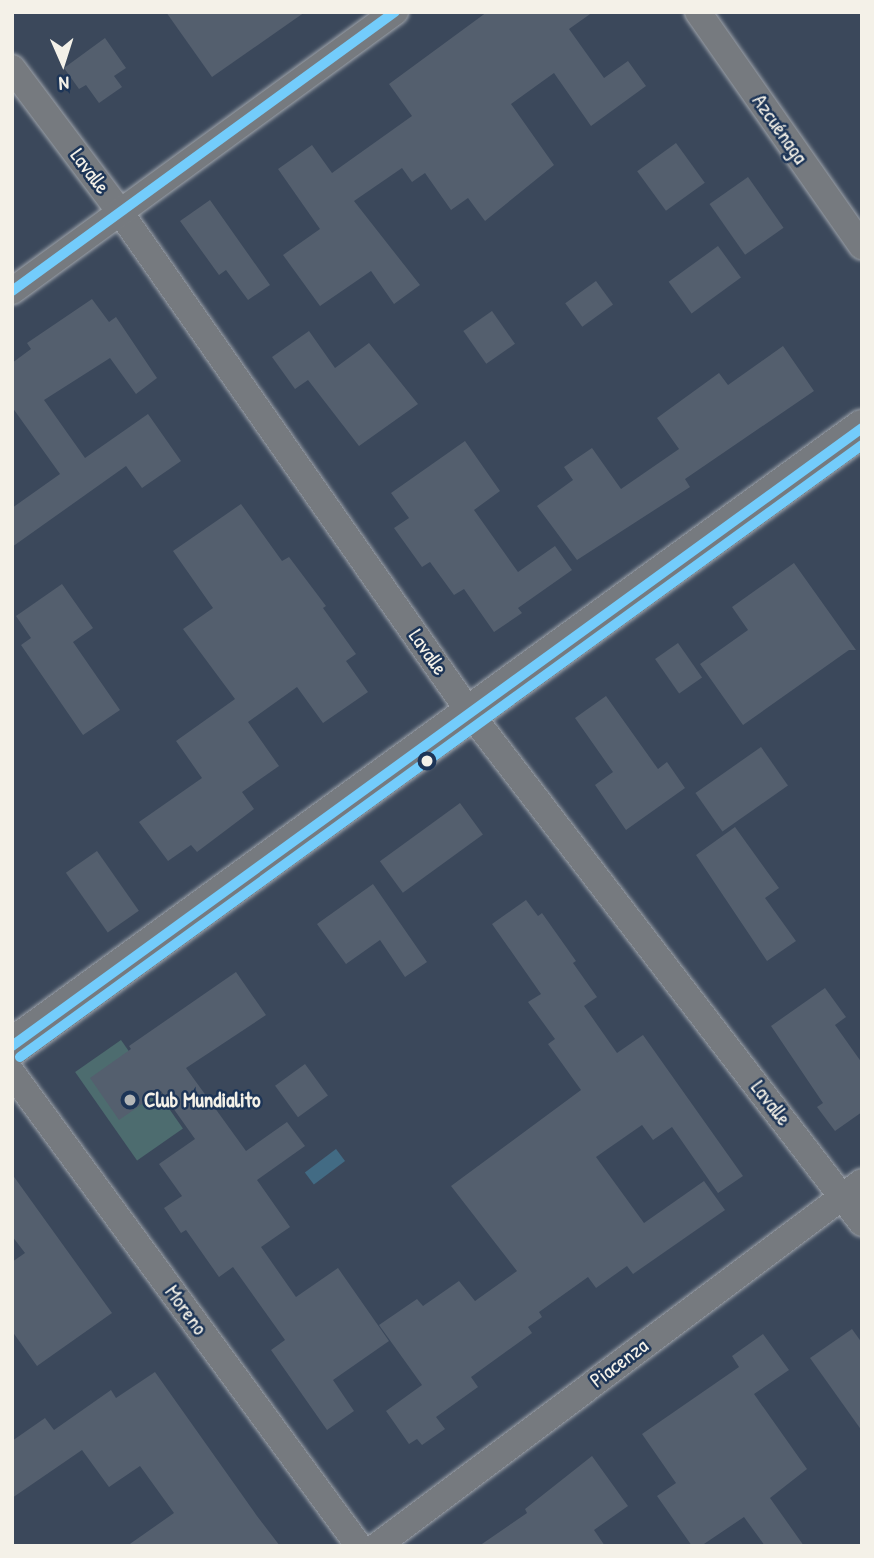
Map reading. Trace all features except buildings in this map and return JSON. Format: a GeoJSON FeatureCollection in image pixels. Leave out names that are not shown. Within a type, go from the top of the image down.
{"type":"FeatureCollection","features":[{"type":"Feature","properties":{"kind":"main road"},"geometry":{"type":"LineString","coordinates":[[12,1046],[862,428]]}},
{"type":"Feature","properties":{"kind":"street"},"geometry":{"type":"LineString","coordinates":[[12,290],[395,12]]}},
{"type":"Feature","properties":{"kind":"street","name":"Azcuénaga"},"geometry":{"type":"LineString","coordinates":[[698,12],[862,246]]}},
{"type":"Feature","properties":{"kind":"street","name":"Lavalle"},"geometry":{"type":"LineString","coordinates":[[12,68],[120,212],[470,713],[852,1188],[862,1223]]}},
{"type":"Feature","properties":{"kind":"street","name":"Moreno"},"geometry":{"type":"LineString","coordinates":[[12,1073],[359,1546]]}},
{"type":"Feature","properties":{"kind":"street","name":"Piacenza"},"geometry":{"type":"LineString","coordinates":[[377,1546],[852,1188]]}},
{"type":"Feature","properties":{"kind":"green space","name":"Club Mundialito"},"geometry":{"type":"Polygon","coordinates":[[[121,1040],[183,1128],[137,1161],[75,1072],[121,1040]]]}},
{"type":"Feature","properties":{"kind":"water"},"geometry":{"type":"Polygon","coordinates":[[[336,1149],[345,1161],[314,1184],[305,1172],[336,1149]]]}},
{"type":"Feature","properties":{"kind":"transit line"},"geometry":{"type":"LineString","coordinates":[[12,291],[395,12]]}},
{"type":"Feature","properties":{"kind":"transit line"},"geometry":{"type":"LineString","coordinates":[[12,1046],[862,428]]}},
{"type":"Feature","properties":{"kind":"transit line"},"geometry":{"type":"LineString","coordinates":[[20,1057],[862,445]]}},
{"type":"Feature","properties":{"kind":"place","name":"Club Mundialito"},"geometry":{"type":"Point","coordinates":[130,1100]}}]}
